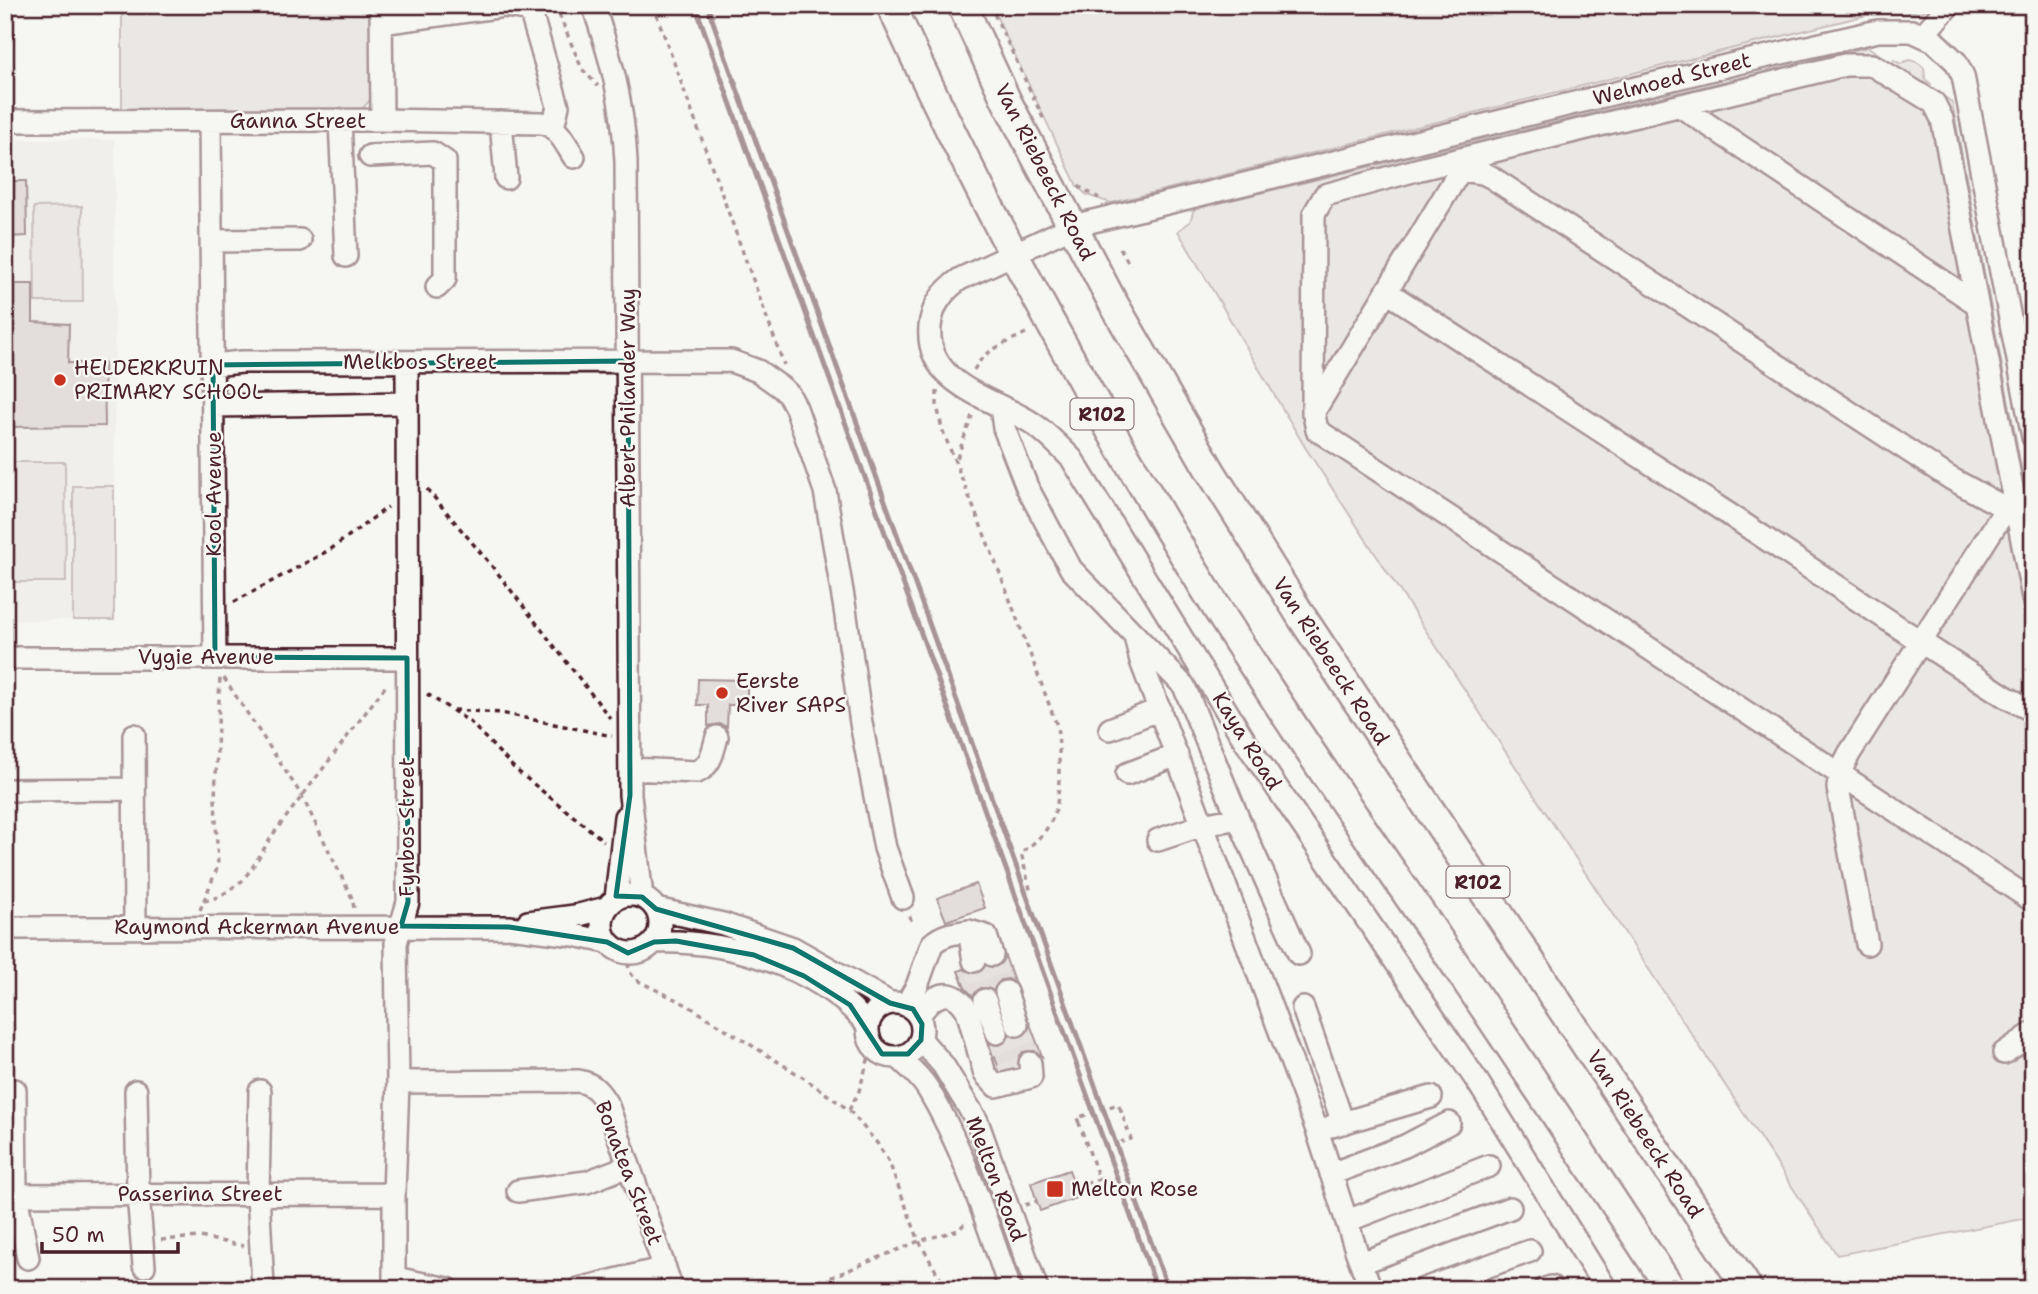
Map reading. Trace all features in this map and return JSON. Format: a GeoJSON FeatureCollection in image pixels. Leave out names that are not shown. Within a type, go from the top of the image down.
{"type":"FeatureCollection","features":[{"type":"Feature","properties":{"kind":"main road","name":"R102"},"geometry":{"type":"LineString","coordinates":[[891,5],[1013,253],[1105,420],[1195,572],[1310,754],[1441,944],[1671,1289]]}},
{"type":"Feature","properties":{"kind":"main road","name":"Van Riebeeck Road"},"geometry":{"type":"LineString","coordinates":[[962,5],[1007,102],[1176,412],[1303,620],[1748,1289]]}},
{"type":"Feature","properties":{"kind":"street","name":"Albert Philander Way"},"geometry":{"type":"LineString","coordinates":[[593,5],[611,58],[624,126],[630,795],[649,903]]}},
{"type":"Feature","properties":{"kind":"street"},"geometry":{"type":"LineString","coordinates":[[1923,35],[1949,5]]}},
{"type":"Feature","properties":{"kind":"street"},"geometry":{"type":"LineString","coordinates":[[382,120],[381,14],[504,6],[527,10],[531,13],[558,106],[552,127],[574,157]]}},
{"type":"Feature","properties":{"kind":"street","name":"Welmoed Street"},"geometry":{"type":"LineString","coordinates":[[1013,253],[1073,226],[1470,127],[1854,36],[1878,31],[1912,31],[1943,47],[1956,62],[1963,76],[2033,437]]}},
{"type":"Feature","properties":{"kind":"street"},"geometry":{"type":"LineString","coordinates":[[2033,598],[2011,509],[2003,433],[1942,119],[1934,103],[1872,65],[1853,64],[1680,106],[1464,164],[1325,195],[1318,204],[1314,214],[1312,250],[1313,414],[1317,430],[2033,901]]}},
{"type":"Feature","properties":{"kind":"street"},"geometry":{"type":"LineString","coordinates":[[1680,106],[1977,304]]}},
{"type":"Feature","properties":{"kind":"street"},"geometry":{"type":"LineString","coordinates":[[340,120],[346,256]]}},
{"type":"Feature","properties":{"kind":"street","name":"Ganna Street"},"geometry":{"type":"LineString","coordinates":[[5,121],[382,120],[542,123],[552,127]]}},
{"type":"Feature","properties":{"kind":"street","name":"Kool Avenue"},"geometry":{"type":"LineString","coordinates":[[211,121],[215,657]]}},
{"type":"Feature","properties":{"kind":"street"},"geometry":{"type":"LineString","coordinates":[[433,121],[433,153]]}},
{"type":"Feature","properties":{"kind":"street"},"geometry":{"type":"LineString","coordinates":[[501,122],[506,178]]}},
{"type":"Feature","properties":{"kind":"street"},"geometry":{"type":"LineString","coordinates":[[370,156],[433,153],[445,161],[444,279],[437,287]]}},
{"type":"Feature","properties":{"kind":"street"},"geometry":{"type":"LineString","coordinates":[[1313,414],[1464,164]]}},
{"type":"Feature","properties":{"kind":"street"},"geometry":{"type":"LineString","coordinates":[[1464,164],[1491,177],[1950,478],[2011,509]]}},
{"type":"Feature","properties":{"kind":"street"},"geometry":{"type":"LineString","coordinates":[[212,241],[300,240]]}},
{"type":"Feature","properties":{"kind":"street","name":"Kaya Road"},"geometry":{"type":"LineString","coordinates":[[1013,253],[960,279],[944,291],[934,307],[930,323],[929,339],[934,358],[947,376],[1046,433],[1072,459],[1245,741],[1479,1084],[1606,1289]]}},
{"type":"Feature","properties":{"kind":"street"},"geometry":{"type":"LineString","coordinates":[[1387,292],[1921,642],[2006,697],[2033,711]]}},
{"type":"Feature","properties":{"kind":"street","name":"Melkbos Street"},"geometry":{"type":"LineString","coordinates":[[213,365],[242,362],[731,361],[758,370],[782,388]]}},
{"type":"Feature","properties":{"kind":"street","name":"Fynbos Street"},"geometry":{"type":"LineString","coordinates":[[395,1283],[394,1194],[398,1082],[396,943],[408,902],[407,362]]}},
{"type":"Feature","properties":{"kind":"street"},"geometry":{"type":"LineString","coordinates":[[782,388],[796,408],[824,491],[861,723],[883,836],[903,898]]}},
{"type":"Feature","properties":{"kind":"street"},"geometry":{"type":"LineString","coordinates":[[213,406],[407,403]]}},
{"type":"Feature","properties":{"kind":"street"},"geometry":{"type":"LineString","coordinates":[[1001,407],[1004,428],[1027,487],[1071,569],[1184,686],[1238,818],[1299,954]]}},
{"type":"Feature","properties":{"kind":"street"},"geometry":{"type":"LineString","coordinates":[[1867,944],[1838,788],[1840,772],[1921,642],[2011,509]]}},
{"type":"Feature","properties":{"kind":"street"},"geometry":{"type":"LineString","coordinates":[[1135,636],[1141,661],[1317,1130],[1371,1289]]}},
{"type":"Feature","properties":{"kind":"street","name":"Vygie Avenue"},"geometry":{"type":"LineString","coordinates":[[5,658],[407,658]]}},
{"type":"Feature","properties":{"kind":"street"},"geometry":{"type":"LineString","coordinates":[[1110,729],[1160,709]]}},
{"type":"Feature","properties":{"kind":"street"},"geometry":{"type":"LineString","coordinates":[[134,735],[135,927]]}},
{"type":"Feature","properties":{"kind":"street"},"geometry":{"type":"LineString","coordinates":[[630,769],[697,772],[709,762],[717,737]]}},
{"type":"Feature","properties":{"kind":"street"},"geometry":{"type":"LineString","coordinates":[[1127,774],[1177,755]]}},
{"type":"Feature","properties":{"kind":"street"},"geometry":{"type":"LineString","coordinates":[[5,790],[133,789]]}},
{"type":"Feature","properties":{"kind":"street","name":"Albert Philander Way"},"geometry":{"type":"LineString","coordinates":[[611,904],[630,795]]}},
{"type":"Feature","properties":{"kind":"street"},"geometry":{"type":"LineString","coordinates":[[1158,840],[1203,825],[1238,818]]}},
{"type":"Feature","properties":{"kind":"street"},"geometry":{"type":"LineString","coordinates":[[649,903],[660,926],[654,942],[645,950],[628,954],[607,942],[601,925],[611,904],[633,895],[649,903],[793,948],[905,1008],[922,1024],[921,1040],[908,1054],[898,1057],[882,1054],[870,1042],[868,1026],[875,1011],[905,1008],[927,1003],[941,995],[957,998],[967,1010],[988,1079],[996,1086],[1018,1072]]}},
{"type":"Feature","properties":{"kind":"street","name":"Raymond Ackerman Avenue"},"geometry":{"type":"LineString","coordinates":[[509,927],[611,904]]}},
{"type":"Feature","properties":{"kind":"street","name":"Raymond Ackerman Avenue"},"geometry":{"type":"LineString","coordinates":[[5,928],[509,927],[607,942]]}},
{"type":"Feature","properties":{"kind":"street"},"geometry":{"type":"LineString","coordinates":[[905,1008],[917,986],[932,944],[945,934],[969,931],[983,958]]}},
{"type":"Feature","properties":{"kind":"street"},"geometry":{"type":"LineString","coordinates":[[654,942],[686,942],[766,959],[824,988],[849,1005],[868,1026]]}},
{"type":"Feature","properties":{"kind":"street"},"geometry":{"type":"LineString","coordinates":[[1006,992],[1017,1025]]}},
{"type":"Feature","properties":{"kind":"street"},"geometry":{"type":"LineString","coordinates":[[985,1000],[997,1033]]}},
{"type":"Feature","properties":{"kind":"street"},"geometry":{"type":"LineString","coordinates":[[1303,1008],[1343,1123]]}},
{"type":"Feature","properties":{"kind":"street"},"geometry":{"type":"LineString","coordinates":[[2004,1053],[2033,1033]]}},
{"type":"Feature","properties":{"kind":"street","name":"Melton Road"},"geometry":{"type":"LineString","coordinates":[[921,1040],[943,1065],[977,1121],[1037,1289]]}},
{"type":"Feature","properties":{"kind":"street","name":"Melton Road"},"geometry":{"type":"LineString","coordinates":[[898,1057],[918,1075],[928,1089],[986,1219],[1010,1289]]}},
{"type":"Feature","properties":{"kind":"street","name":"Bonatea Street"},"geometry":{"type":"LineString","coordinates":[[398,1082],[584,1082],[599,1093],[608,1106],[672,1289]]}},
{"type":"Feature","properties":{"kind":"street"},"geometry":{"type":"LineString","coordinates":[[15,1090],[10,1195],[27,1258]]}},
{"type":"Feature","properties":{"kind":"street"},"geometry":{"type":"LineString","coordinates":[[136,1091],[138,1194],[144,1266]]}},
{"type":"Feature","properties":{"kind":"street"},"geometry":{"type":"LineString","coordinates":[[261,1091],[258,1194],[263,1287]]}},
{"type":"Feature","properties":{"kind":"street"},"geometry":{"type":"LineString","coordinates":[[1317,1130],[1432,1097]]}},
{"type":"Feature","properties":{"kind":"street"},"geometry":{"type":"LineString","coordinates":[[1331,1174],[1405,1146],[1448,1124]]}},
{"type":"Feature","properties":{"kind":"street"},"geometry":{"type":"LineString","coordinates":[[518,1191],[587,1182],[628,1166]]}},
{"type":"Feature","properties":{"kind":"street"},"geometry":{"type":"LineString","coordinates":[[1347,1221],[1489,1166]]}},
{"type":"Feature","properties":{"kind":"street","name":"Passerina Street"},"geometry":{"type":"LineString","coordinates":[[10,1195],[394,1194]]}},
{"type":"Feature","properties":{"kind":"street"},"geometry":{"type":"LineString","coordinates":[[1361,1263],[1510,1208]]}},
{"type":"Feature","properties":{"kind":"street"},"geometry":{"type":"LineString","coordinates":[[1424,1289],[1530,1251]]}},
{"type":"Feature","properties":{"kind":"street"},"geometry":{"type":"LineString","coordinates":[[579,1289],[665,1268]]}},
{"type":"Feature","properties":{"kind":"street"},"geometry":{"type":"LineString","coordinates":[[395,1283],[448,1289]]}},
{"type":"Feature","properties":{"kind":"path"},"geometry":{"type":"LineString","coordinates":[[555,5],[582,69],[593,83],[605,92]]}},
{"type":"Feature","properties":{"kind":"path"},"geometry":{"type":"LineString","coordinates":[[653,5],[754,285],[778,342],[785,368],[782,388]]}},
{"type":"Feature","properties":{"kind":"path"},"geometry":{"type":"LineString","coordinates":[[989,5],[1046,122]]}},
{"type":"Feature","properties":{"kind":"path"},"geometry":{"type":"LineString","coordinates":[[1072,176],[1083,191],[1098,198]]}},
{"type":"Feature","properties":{"kind":"path"},"geometry":{"type":"LineString","coordinates":[[1120,248],[1128,262]]}},
{"type":"Feature","properties":{"kind":"path"},"geometry":{"type":"LineString","coordinates":[[974,370],[979,359],[1028,332]]}},
{"type":"Feature","properties":{"kind":"path"},"geometry":{"type":"LineString","coordinates":[[938,389],[937,405],[943,429],[1056,723],[1059,738],[1058,808],[1045,832],[1021,853],[1031,893]]}},
{"type":"Feature","properties":{"kind":"path"},"geometry":{"type":"LineString","coordinates":[[956,460],[975,407]]}},
{"type":"Feature","properties":{"kind":"path"},"geometry":{"type":"LineString","coordinates":[[407,482],[423,484],[617,724]]}},
{"type":"Feature","properties":{"kind":"path"},"geometry":{"type":"LineString","coordinates":[[215,615],[331,549],[387,508],[407,505]]}},
{"type":"Feature","properties":{"kind":"path"},"geometry":{"type":"LineString","coordinates":[[198,914],[218,866],[215,799],[220,673],[302,796],[352,898],[355,914]]}},
{"type":"Feature","properties":{"kind":"path"},"geometry":{"type":"LineString","coordinates":[[204,901],[219,897],[242,881],[302,796],[390,681],[407,682],[470,722],[524,777],[602,840],[612,843]]}},
{"type":"Feature","properties":{"kind":"path"},"geometry":{"type":"LineString","coordinates":[[452,710],[501,713],[616,737]]}},
{"type":"Feature","properties":{"kind":"path"},"geometry":{"type":"LineString","coordinates":[[628,963],[629,971],[636,980],[687,1005],[804,1078],[849,1110],[889,1161],[919,1241],[946,1289]]}},
{"type":"Feature","properties":{"kind":"path"},"geometry":{"type":"LineString","coordinates":[[849,1110],[859,1091],[869,1057]]}},
{"type":"Feature","properties":{"kind":"path"},"geometry":{"type":"LineString","coordinates":[[1099,1179],[1077,1118],[1118,1104],[1131,1139],[1121,1142]]}},
{"type":"Feature","properties":{"kind":"path"},"geometry":{"type":"LineString","coordinates":[[1076,1187],[1108,1176]]}},
{"type":"Feature","properties":{"kind":"path"},"geometry":{"type":"LineString","coordinates":[[803,1289],[919,1241],[977,1222]]}},
{"type":"Feature","properties":{"kind":"path"},"geometry":{"type":"LineString","coordinates":[[142,1243],[200,1237],[261,1249]]}},
{"type":"Feature","properties":{"kind":"highlighted area"},"geometry":{"type":"Polygon","coordinates":[[[628,361],[630,795],[616,896],[642,897],[656,909],[793,948],[890,1003],[913,1009],[922,1024],[921,1040],[908,1054],[882,1054],[850,1005],[804,976],[754,955],[676,941],[654,942],[628,953],[607,942],[509,927],[401,926],[408,902],[407,658],[215,657],[213,365],[628,361]]]}},
{"type":"Feature","properties":{"kind":"shaded area"},"geometry":{"type":"Polygon","coordinates":[[[122,5],[375,5],[371,99],[355,112],[122,115],[122,5]]]}},
{"type":"Feature","properties":{"kind":"shaded area"},"geometry":{"type":"Polygon","coordinates":[[[991,5],[1935,5],[1919,13],[1891,9],[1111,203],[1087,195],[1077,186],[991,5]]]}},
{"type":"Feature","properties":{"kind":"shaded area"},"geometry":{"type":"Polygon","coordinates":[[[1868,47],[1892,63],[1894,60],[1901,64],[1910,60],[1919,63],[1924,68],[1925,79],[1931,84],[1930,87],[1952,102],[2033,529],[2033,1217],[1837,1255],[1305,447],[1178,231],[1190,222],[1194,209],[1868,47]]]}},
{"type":"Feature","properties":{"kind":"shaded area","name":"HELDERKRUIN PRIMARY SCHOOL"},"geometry":{"type":"Polygon","coordinates":[[[5,140],[115,140],[114,620],[5,620],[5,140]]]}},
{"type":"Feature","properties":{"kind":"shaded area"},"geometry":{"type":"Polygon","coordinates":[[[82,206],[83,302],[35,302],[34,207],[82,206]]]}},
{"type":"Feature","properties":{"kind":"shaded area"},"geometry":{"type":"Polygon","coordinates":[[[5,462],[65,462],[66,582],[5,582],[5,462]]]}},
{"type":"Feature","properties":{"kind":"shaded area"},"geometry":{"type":"Polygon","coordinates":[[[73,486],[114,486],[114,620],[73,620],[73,486]]]}},
{"type":"Feature","properties":{"kind":"building"},"geometry":{"type":"Polygon","coordinates":[[[5,181],[26,181],[27,236],[5,237],[5,181]]]}},
{"type":"Feature","properties":{"kind":"building"},"geometry":{"type":"Polygon","coordinates":[[[5,284],[33,284],[33,322],[69,324],[68,363],[104,363],[105,426],[5,427],[5,284]]]}},
{"type":"Feature","properties":{"kind":"building","name":"Eerste River SAPS"},"geometry":{"type":"Polygon","coordinates":[[[698,679],[747,680],[747,705],[728,705],[727,727],[720,724],[708,726],[708,705],[697,705],[698,679]]]}},
{"type":"Feature","properties":{"kind":"building"},"geometry":{"type":"Polygon","coordinates":[[[976,884],[985,908],[946,921],[937,898],[976,884]]]}},
{"type":"Feature","properties":{"kind":"building"},"geometry":{"type":"Polygon","coordinates":[[[1005,956],[1014,982],[1001,980],[993,990],[981,988],[973,996],[965,988],[958,971],[964,969],[977,974],[986,966],[995,968],[1005,956]]]}},
{"type":"Feature","properties":{"kind":"building"},"geometry":{"type":"Polygon","coordinates":[[[1030,1024],[1042,1056],[1035,1051],[1023,1052],[1017,1065],[1000,1071],[990,1044],[1002,1045],[1010,1036],[1022,1037],[1027,1033],[1030,1024]]]}},
{"type":"Feature","properties":{"kind":"building"},"geometry":{"type":"Polygon","coordinates":[[[1069,1170],[1079,1197],[1040,1211],[1031,1183],[1069,1170]]]}},
{"type":"Feature","properties":{"kind":"tunnel"},"geometry":{"type":"LineString","coordinates":[[992,955],[1006,992]]}},
{"type":"Feature","properties":{"kind":"tunnel"},"geometry":{"type":"LineString","coordinates":[[974,961],[985,1000]]}},
{"type":"Feature","properties":{"kind":"tunnel"},"geometry":{"type":"LineString","coordinates":[[1017,1025],[1030,1063]]}},
{"type":"Feature","properties":{"kind":"tunnel"},"geometry":{"type":"LineString","coordinates":[[997,1033],[1010,1070]]}},
{"type":"Feature","properties":{"kind":"railway"},"geometry":{"type":"LineString","coordinates":[[695,5],[1157,1289]]}},
{"type":"Feature","properties":{"kind":"railway"},"geometry":{"type":"LineString","coordinates":[[707,5],[1168,1289]]}},
{"type":"Feature","properties":{"kind":"place","name":"HELDERKRUIN PRIMARY SCHOOL"},"geometry":{"type":"Point","coordinates":[60,380]}},
{"type":"Feature","properties":{"kind":"place","name":"Eerste River SAPS"},"geometry":{"type":"Point","coordinates":[722,693]}},
{"type":"Feature","properties":{"kind":"place","name":"Melton Rose"},"geometry":{"type":"Point","coordinates":[1055,1189]}}]}
